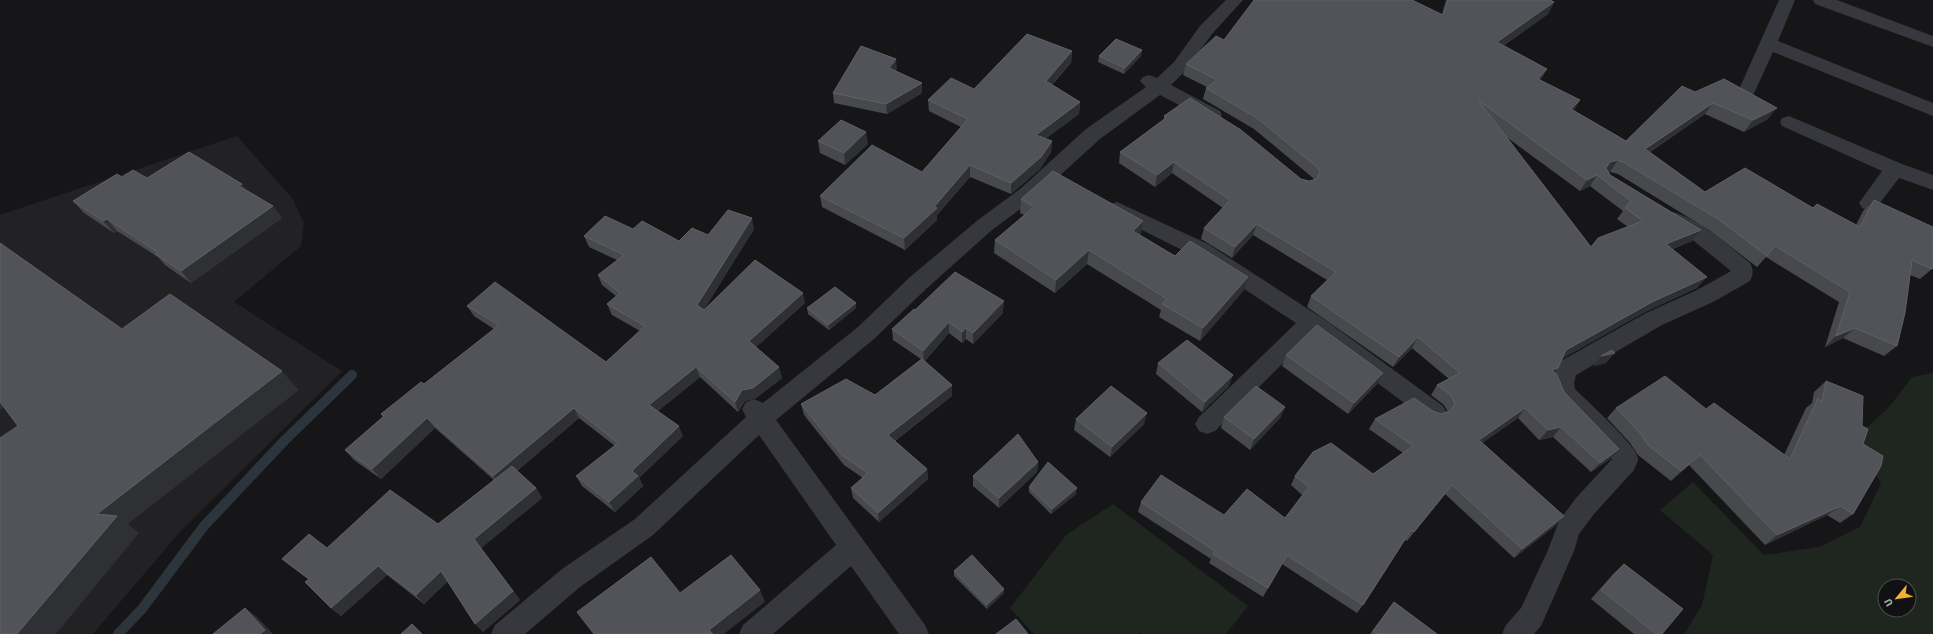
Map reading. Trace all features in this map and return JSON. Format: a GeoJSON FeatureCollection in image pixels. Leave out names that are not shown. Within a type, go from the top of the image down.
{"type":"FeatureCollection","features":[{"type":"Feature","properties":{"kind":"street"},"geometry":{"type":"LineString","coordinates":[[505,634],[571,578],[644,527],[757,414],[866,333],[918,282],[985,225],[1027,194],[1093,134],[1155,84],[1180,66],[1206,30],[1235,0]]}},
{"type":"Feature","properties":{"kind":"street"},"geometry":{"type":"LineString","coordinates":[[1745,96],[1787,0]]}},
{"type":"Feature","properties":{"kind":"street"},"geometry":{"type":"LineString","coordinates":[[1820,0],[1933,42]]}},
{"type":"Feature","properties":{"kind":"street"},"geometry":{"type":"LineString","coordinates":[[1768,43],[1933,110]]}},
{"type":"Feature","properties":{"kind":"street"},"geometry":{"type":"LineString","coordinates":[[1155,84],[1195,104],[1226,123]]}},
{"type":"Feature","properties":{"kind":"street"},"geometry":{"type":"LineString","coordinates":[[1789,122],[1895,169],[1933,183]]}},
{"type":"Feature","properties":{"kind":"street"},"geometry":{"type":"LineString","coordinates":[[1869,203],[1895,169]]}},
{"type":"Feature","properties":{"kind":"street"},"geometry":{"type":"LineString","coordinates":[[1049,173],[1069,182]]}},
{"type":"Feature","properties":{"kind":"street"},"geometry":{"type":"LineString","coordinates":[[1102,200],[1201,250],[1310,323],[1320,328],[1435,413]]}},
{"type":"Feature","properties":{"kind":"street"},"geometry":{"type":"LineString","coordinates":[[1516,634],[1531,617],[1561,551],[1568,529],[1585,506],[1625,462],[1626,458],[1565,394],[1562,383],[1567,369],[1654,318],[1705,296],[1742,275],[1743,268],[1732,259],[1701,236],[1656,208]]}},
{"type":"Feature","properties":{"kind":"street"},"geometry":{"type":"LineString","coordinates":[[1208,424],[1310,323]]}},
{"type":"Feature","properties":{"kind":"street"},"geometry":{"type":"LineString","coordinates":[[757,414],[915,634]]}},
{"type":"Feature","properties":{"kind":"street"},"geometry":{"type":"LineString","coordinates":[[752,634],[853,547]]}},
{"type":"Feature","properties":{"kind":"shaded area"},"geometry":{"type":"Polygon","coordinates":[[[237,136],[293,199],[304,223],[301,246],[234,302],[342,371],[179,533],[93,634],[0,634],[0,215],[237,136]]]}},
{"type":"Feature","properties":{"kind":"shaded area"},"geometry":{"type":"Polygon","coordinates":[[[1933,373],[1933,634],[1684,634],[1702,605],[1713,555],[1660,510],[1693,482],[1764,555],[1819,547],[1860,527],[1881,483],[1855,439],[1889,407],[1912,377],[1933,373]]]}},
{"type":"Feature","properties":{"kind":"shaded area"},"geometry":{"type":"Polygon","coordinates":[[[1113,504],[1248,606],[1226,634],[1034,634],[1010,608],[1066,535],[1113,504]]]}},
{"type":"Feature","properties":{"kind":"building"},"geometry":{"type":"Polygon","coordinates":[[[1254,0],[1412,0],[1443,15],[1448,0],[1550,0],[1554,2],[1497,42],[1547,69],[1538,79],[1580,100],[1571,109],[1626,141],[1682,86],[1695,92],[1724,79],[1777,108],[1753,120],[1713,103],[1645,149],[1705,192],[1745,168],[1813,208],[1817,204],[1860,227],[1874,200],[1933,227],[1933,268],[1932,269],[1912,260],[1905,313],[1897,346],[1855,328],[1836,336],[1850,292],[1775,246],[1767,256],[1718,219],[1625,163],[1618,160],[1610,162],[1606,168],[1610,175],[1701,230],[1666,244],[1707,277],[1654,301],[1566,350],[1558,368],[1552,370],[1557,375],[1564,392],[1619,449],[1600,463],[1561,427],[1548,430],[1525,408],[1479,440],[1564,516],[1522,549],[1452,485],[1414,532],[1411,530],[1363,605],[1287,555],[1268,588],[1213,554],[1215,551],[1141,502],[1161,475],[1224,515],[1247,489],[1285,518],[1309,487],[1295,476],[1313,452],[1331,443],[1373,474],[1413,446],[1375,419],[1414,398],[1433,411],[1441,414],[1450,411],[1455,404],[1451,395],[1437,385],[1460,373],[1418,337],[1399,357],[1311,296],[1336,272],[1257,224],[1235,247],[1204,228],[1230,200],[1174,162],[1157,175],[1120,152],[1166,118],[1164,116],[1190,98],[1241,130],[1301,179],[1309,181],[1317,179],[1320,172],[1317,167],[1257,118],[1206,88],[1217,80],[1186,64],[1216,36],[1224,40],[1254,0]],[[1478,100],[1591,247],[1598,238],[1643,221],[1625,208],[1631,201],[1597,175],[1587,180],[1478,100]]]}},
{"type":"Feature","properties":{"kind":"building"},"geometry":{"type":"Polygon","coordinates":[[[1027,34],[1072,51],[1046,81],[1080,102],[1036,135],[1052,141],[1041,157],[1011,183],[970,165],[934,207],[937,208],[904,238],[820,196],[872,145],[922,172],[968,119],[928,100],[951,78],[974,89],[1027,34]]]}},
{"type":"Feature","properties":{"kind":"building"},"geometry":{"type":"Polygon","coordinates":[[[1116,39],[1142,50],[1125,68],[1099,56],[1116,39]]]}},
{"type":"Feature","properties":{"kind":"building"},"geometry":{"type":"Polygon","coordinates":[[[861,46],[896,59],[889,68],[922,83],[886,104],[833,93],[861,46]]]}},
{"type":"Feature","properties":{"kind":"building"},"geometry":{"type":"Polygon","coordinates":[[[841,120],[866,132],[844,153],[818,141],[841,120]]]}},
{"type":"Feature","properties":{"kind":"building"},"geometry":{"type":"Polygon","coordinates":[[[189,152],[242,184],[239,186],[273,206],[181,271],[155,254],[157,252],[107,219],[103,221],[73,201],[117,174],[122,177],[133,170],[147,178],[189,152]]]}},
{"type":"Feature","properties":{"kind":"building"},"geometry":{"type":"Polygon","coordinates":[[[1053,171],[1143,221],[1133,231],[1175,256],[1190,241],[1248,277],[1203,328],[1162,304],[1167,299],[1089,250],[1056,280],[995,240],[1034,207],[1021,199],[1053,171]]]}},
{"type":"Feature","properties":{"kind":"building"},"geometry":{"type":"Polygon","coordinates":[[[728,210],[752,218],[697,305],[704,310],[755,260],[803,293],[749,341],[779,367],[753,388],[742,390],[735,402],[696,367],[649,405],[679,426],[632,471],[638,476],[609,502],[576,476],[618,443],[574,408],[493,476],[427,418],[372,469],[345,450],[384,416],[381,414],[421,382],[424,384],[499,325],[467,306],[495,282],[606,362],[645,326],[607,304],[620,293],[598,275],[624,255],[584,236],[605,216],[633,229],[642,221],[679,241],[692,228],[708,235],[728,210]]]}},
{"type":"Feature","properties":{"kind":"building"},"geometry":{"type":"Polygon","coordinates":[[[0,243],[122,329],[170,294],[282,371],[97,514],[117,516],[17,634],[0,634],[0,438],[18,426],[0,402],[0,243]]]}},
{"type":"Feature","properties":{"kind":"building"},"geometry":{"type":"Polygon","coordinates":[[[955,272],[1004,301],[973,333],[966,328],[962,332],[949,322],[923,351],[892,329],[914,309],[915,310],[955,272]]]}},
{"type":"Feature","properties":{"kind":"building"},"geometry":{"type":"Polygon","coordinates":[[[835,287],[856,303],[828,325],[807,308],[835,287]]]}},
{"type":"Feature","properties":{"kind":"building"},"geometry":{"type":"Polygon","coordinates":[[[1317,325],[1383,373],[1354,403],[1286,355],[1317,325]]]}},
{"type":"Feature","properties":{"kind":"building"},"geometry":{"type":"Polygon","coordinates":[[[1187,340],[1233,375],[1205,402],[1158,363],[1187,340]]]}},
{"type":"Feature","properties":{"kind":"building"},"geometry":{"type":"Polygon","coordinates":[[[1612,350],[1615,353],[1601,356],[1612,350]]]}},
{"type":"Feature","properties":{"kind":"building"},"geometry":{"type":"Polygon","coordinates":[[[922,359],[952,385],[888,435],[927,469],[878,513],[851,488],[868,473],[842,455],[801,404],[846,379],[875,395],[922,359]]]}},
{"type":"Feature","properties":{"kind":"building"},"geometry":{"type":"Polygon","coordinates":[[[1665,376],[1706,409],[1714,403],[1790,459],[1818,398],[1822,402],[1826,381],[1863,396],[1862,426],[1868,429],[1863,444],[1883,456],[1881,466],[1853,514],[1841,506],[1777,535],[1700,455],[1681,471],[1648,445],[1640,433],[1616,408],[1665,376]]]}},
{"type":"Feature","properties":{"kind":"building"},"geometry":{"type":"Polygon","coordinates":[[[1111,386],[1147,413],[1112,447],[1076,419],[1111,386]]]}},
{"type":"Feature","properties":{"kind":"building"},"geometry":{"type":"Polygon","coordinates":[[[1256,386],[1285,407],[1254,439],[1224,417],[1256,386]]]}},
{"type":"Feature","properties":{"kind":"building"},"geometry":{"type":"Polygon","coordinates":[[[1018,434],[1038,462],[999,498],[973,476],[1018,434]]]}},
{"type":"Feature","properties":{"kind":"building"},"geometry":{"type":"Polygon","coordinates":[[[1048,462],[1077,488],[1052,509],[1029,487],[1048,462]]]}},
{"type":"Feature","properties":{"kind":"building"},"geometry":{"type":"Polygon","coordinates":[[[512,466],[536,488],[474,539],[513,591],[475,624],[441,571],[416,595],[378,566],[331,608],[305,582],[309,579],[282,559],[309,534],[327,548],[390,490],[438,524],[512,466]]]}},
{"type":"Feature","properties":{"kind":"building"},"geometry":{"type":"Polygon","coordinates":[[[731,555],[760,590],[709,630],[713,634],[594,634],[577,612],[651,557],[680,593],[731,555]]]}},
{"type":"Feature","properties":{"kind":"building"},"geometry":{"type":"Polygon","coordinates":[[[972,555],[1004,589],[987,605],[954,571],[972,555]]]}},
{"type":"Feature","properties":{"kind":"building"},"geometry":{"type":"Polygon","coordinates":[[[1624,564],[1683,609],[1662,634],[1656,634],[1601,590],[1624,564]]]}},
{"type":"Feature","properties":{"kind":"building"},"geometry":{"type":"Polygon","coordinates":[[[1394,602],[1437,634],[1377,634],[1373,631],[1394,602]]]}},
{"type":"Feature","properties":{"kind":"building"},"geometry":{"type":"Polygon","coordinates":[[[245,608],[265,630],[260,634],[213,634],[245,608]]]}},
{"type":"Feature","properties":{"kind":"building"},"geometry":{"type":"Polygon","coordinates":[[[1016,619],[1028,634],[996,634],[1016,619]]]}},
{"type":"Feature","properties":{"kind":"building"},"geometry":{"type":"Polygon","coordinates":[[[412,624],[422,634],[401,634],[412,624]]]}},
{"type":"Feature","properties":{"kind":"waterway"},"geometry":{"type":"LineString","coordinates":[[118,634],[142,609],[204,526],[285,440],[352,375]]}}]}
